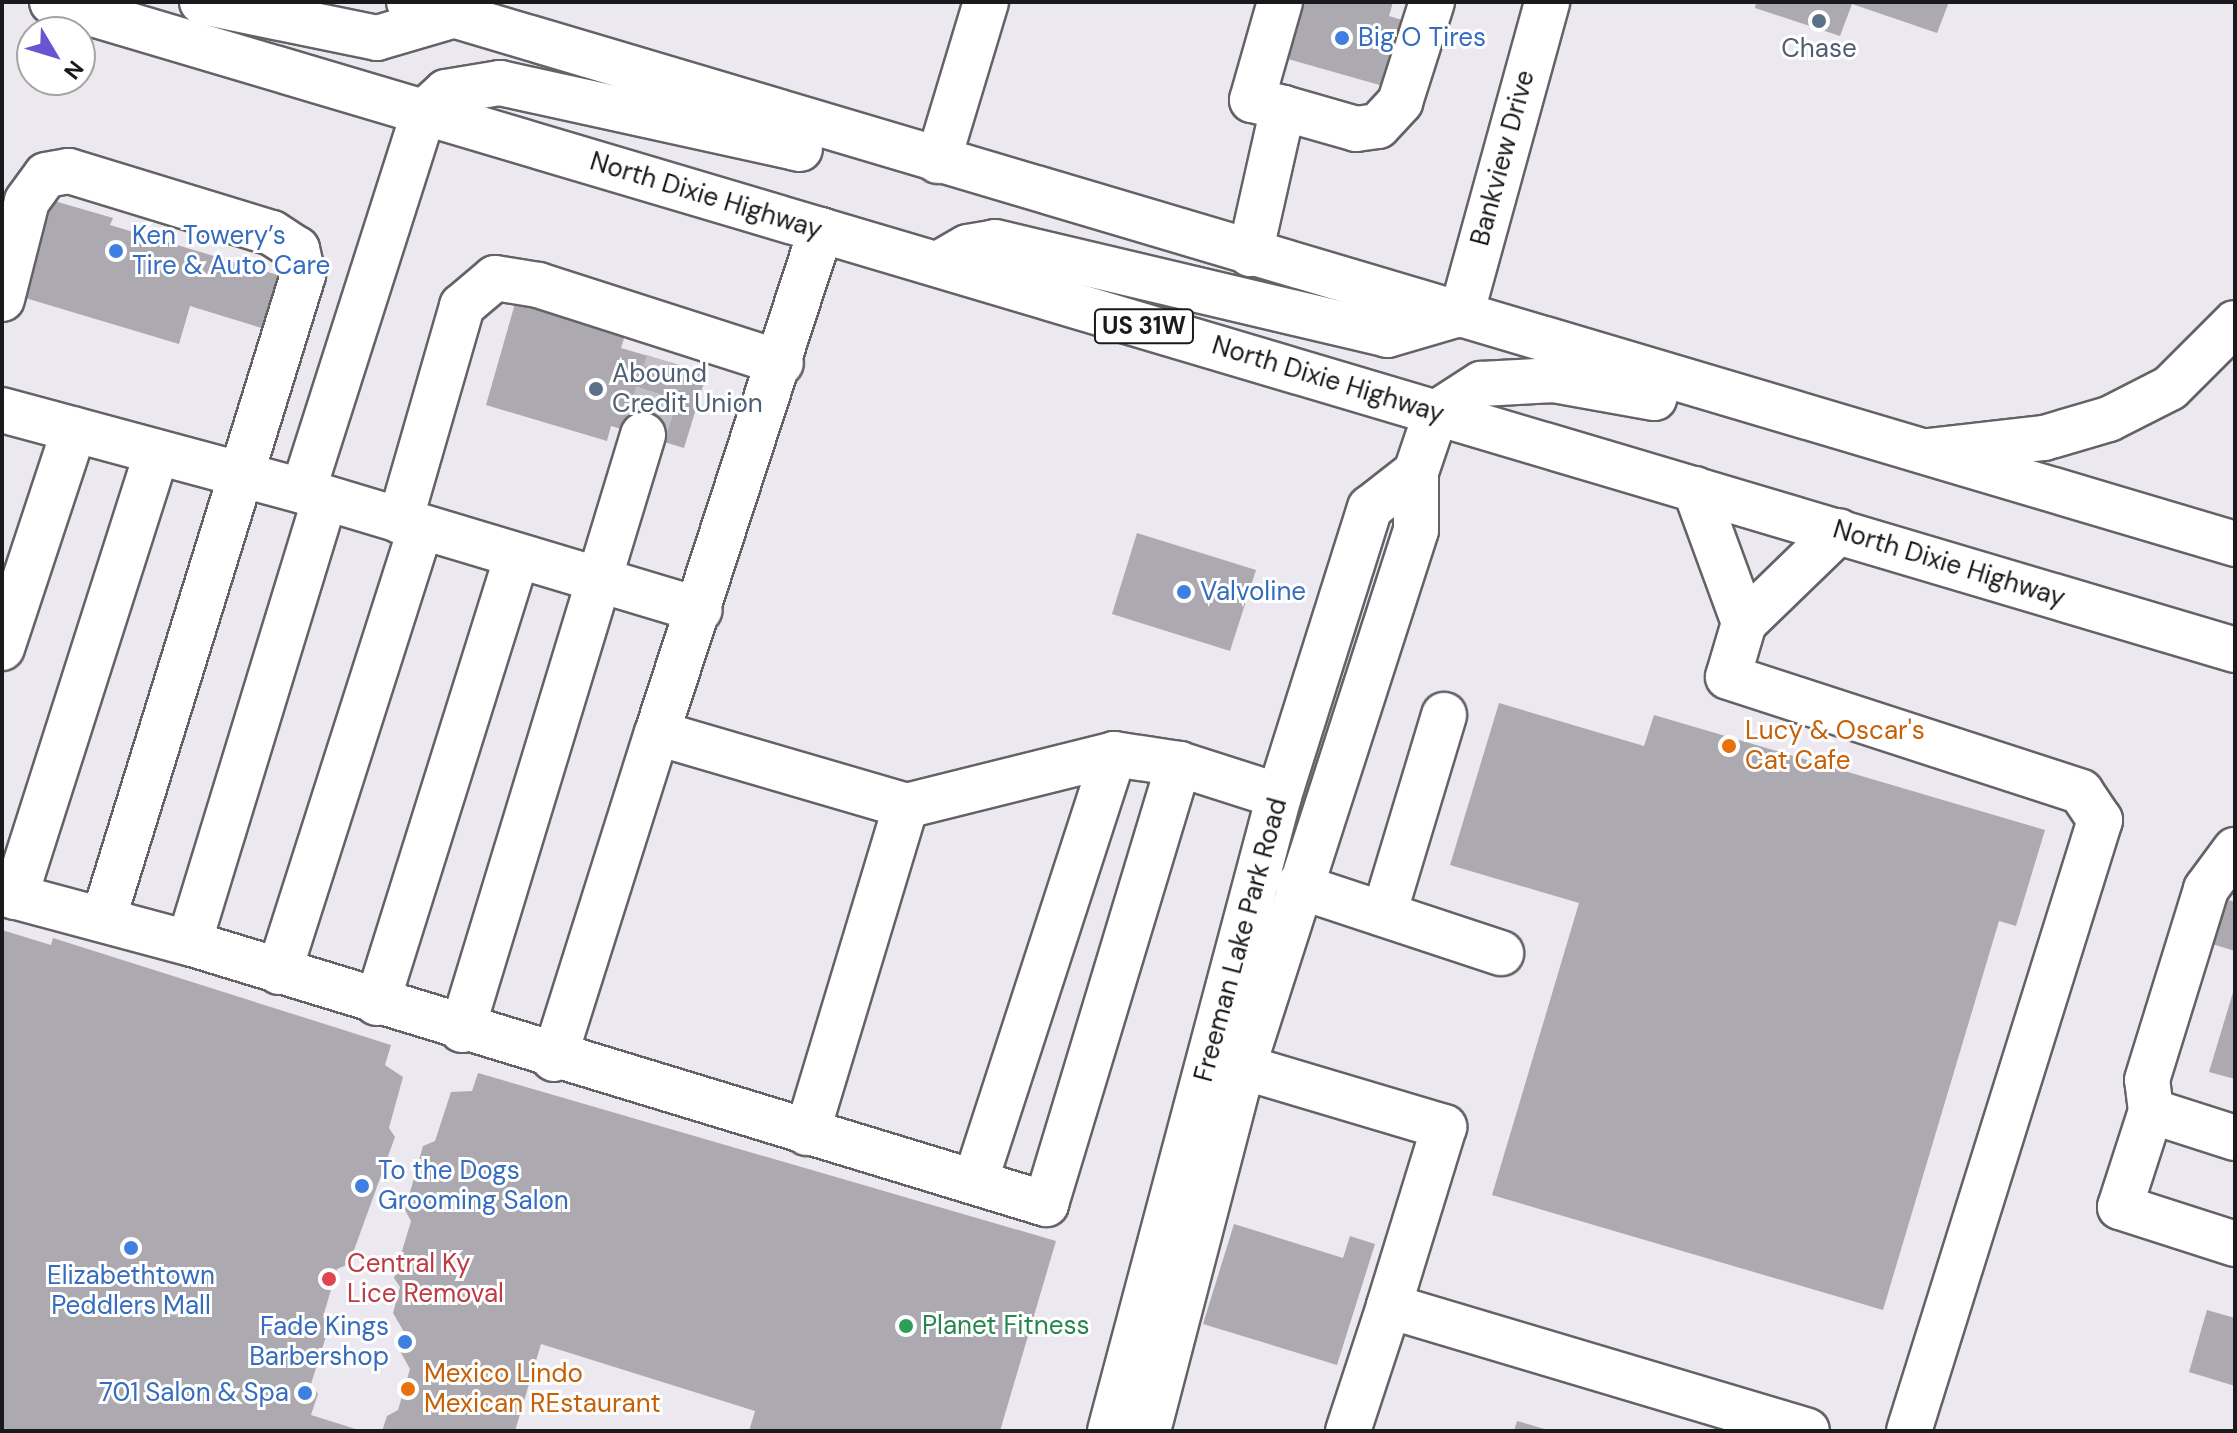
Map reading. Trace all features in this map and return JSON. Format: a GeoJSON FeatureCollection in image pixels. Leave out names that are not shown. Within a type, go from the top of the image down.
{"type":"FeatureCollection","features":[{"type":"Feature","properties":{"kind":"main road","name":"North Dixie Highway"},"geometry":{"type":"LineString","coordinates":[[52,2],[2235,650]]}},
{"type":"Feature","properties":{"kind":"main road"},"geometry":{"type":"LineString","coordinates":[[202,2],[377,38],[457,8]]}},
{"type":"Feature","properties":{"kind":"main road"},"geometry":{"type":"LineString","coordinates":[[409,2],[457,8],[938,161],[2235,544]]}},
{"type":"Feature","properties":{"kind":"main road"},"geometry":{"type":"LineString","coordinates":[[938,161],[986,2]]}},
{"type":"Feature","properties":{"kind":"main road"},"geometry":{"type":"LineString","coordinates":[[1280,2],[1252,100],[1356,129],[1378,126],[1400,102],[1432,2]]}},
{"type":"Feature","properties":{"kind":"main road","name":"Bankview Drive"},"geometry":{"type":"LineString","coordinates":[[1461,315],[1547,2]]}},
{"type":"Feature","properties":{"kind":"main road"},"geometry":{"type":"LineString","coordinates":[[189,943],[424,112],[446,92],[500,83],[774,141],[1041,221],[1084,204]]}},
{"type":"Feature","properties":{"kind":"main road"},"geometry":{"type":"LineString","coordinates":[[1250,254],[1283,108]]}},
{"type":"Feature","properties":{"kind":"main road"},"geometry":{"type":"LineString","coordinates":[[2,299],[27,201],[46,175],[69,171],[272,233],[297,249],[303,275],[103,920]]}},
{"type":"Feature","properties":{"kind":"main road"},"geometry":{"type":"LineString","coordinates":[[554,1059],[657,733],[781,363],[821,230]]}},
{"type":"Feature","properties":{"kind":"main road"},"geometry":{"type":"LineString","coordinates":[[938,264],[968,247],[995,242],[1387,335],[1425,320],[1461,315]]}},
{"type":"Feature","properties":{"kind":"main road"},"geometry":{"type":"LineString","coordinates":[[279,972],[411,524],[462,306],[476,289],[495,278],[538,285],[673,346],[781,363]]}},
{"type":"Feature","properties":{"kind":"main road"},"geometry":{"type":"LineString","coordinates":[[1436,413],[1481,384],[1554,380],[1636,392],[1854,462],[1918,449],[2044,438],[2109,419],[2170,388],[2235,323]]}},
{"type":"Feature","properties":{"kind":"main road"},"geometry":{"type":"LineString","coordinates":[[2,410],[314,495],[700,610]]}},
{"type":"Feature","properties":{"kind":"main road","name":"Freeman Lake Park Road"},"geometry":{"type":"LineString","coordinates":[[1148,1431],[1243,1067],[1298,886],[1416,530],[1416,472],[1436,413]]}},
{"type":"Feature","properties":{"kind":"main road"},"geometry":{"type":"LineString","coordinates":[[2,648],[74,430]]}},
{"type":"Feature","properties":{"kind":"main road"},"geometry":{"type":"LineString","coordinates":[[462,1030],[643,435]]}},
{"type":"Feature","properties":{"kind":"main road"},"geometry":{"type":"LineString","coordinates":[[157,452],[9,895],[189,943],[554,1059],[1046,1204],[1179,764]]}},
{"type":"Feature","properties":{"kind":"main road","name":"Freeman Lake Park Road"},"geometry":{"type":"LineString","coordinates":[[1110,1431],[1279,796],[1370,508],[1416,472]]}},
{"type":"Feature","properties":{"kind":"main road"},"geometry":{"type":"LineString","coordinates":[[1695,489],[1744,623]]}},
{"type":"Feature","properties":{"kind":"main road"},"geometry":{"type":"LineString","coordinates":[[1839,531],[1744,623],[1728,677],[2081,792],[2100,820],[1909,1431]]}},
{"type":"Feature","properties":{"kind":"main road"},"geometry":{"type":"LineString","coordinates":[[377,1003],[517,556]]}},
{"type":"Feature","properties":{"kind":"main road"},"geometry":{"type":"LineString","coordinates":[[1384,914],[1444,715]]}},
{"type":"Feature","properties":{"kind":"main road"},"geometry":{"type":"LineString","coordinates":[[657,733],[906,806],[1114,754],[1179,764],[1279,796]]}},
{"type":"Feature","properties":{"kind":"main road"},"geometry":{"type":"LineString","coordinates":[[975,1182],[1114,754]]}},
{"type":"Feature","properties":{"kind":"main road"},"geometry":{"type":"LineString","coordinates":[[807,1133],[906,806]]}},
{"type":"Feature","properties":{"kind":"main road"},"geometry":{"type":"LineString","coordinates":[[2235,850],[2206,889],[2147,1080],[2151,1111],[2120,1207],[2235,1244]]}},
{"type":"Feature","properties":{"kind":"main road"},"geometry":{"type":"LineString","coordinates":[[1298,886],[1501,953]]}},
{"type":"Feature","properties":{"kind":"main road"},"geometry":{"type":"LineString","coordinates":[[1243,1067],[1444,1127],[1348,1431]]}},
{"type":"Feature","properties":{"kind":"main road"},"geometry":{"type":"LineString","coordinates":[[2151,1111],[2235,1138]]}},
{"type":"Feature","properties":{"kind":"main road"},"geometry":{"type":"LineString","coordinates":[[1389,1306],[1807,1431]]}},
{"type":"Feature","properties":{"kind":"building","name":"Big O Tires"},"geometry":{"type":"Polygon","coordinates":[[[1297,2],[1393,2],[1389,16],[1402,20],[1383,86],[1281,57],[1297,2]]]}},
{"type":"Feature","properties":{"kind":"building","name":"Chase"},"geometry":{"type":"Polygon","coordinates":[[[1756,2],[1949,2],[1937,33],[1852,4],[1840,36],[1755,8],[1756,2]]]}},
{"type":"Feature","properties":{"kind":"building","name":"Ken Towery’s Tire & Auto Care"},"geometry":{"type":"Polygon","coordinates":[[[51,200],[113,218],[110,225],[281,276],[265,329],[190,306],[179,344],[22,297],[51,200]]]}},
{"type":"Feature","properties":{"kind":"building","name":"Abound Credit Union"},"geometry":{"type":"Polygon","coordinates":[[[516,300],[626,332],[621,348],[707,373],[684,448],[611,426],[607,441],[486,405],[516,300]]]}},
{"type":"Feature","properties":{"kind":"building","name":"Valvoline"},"geometry":{"type":"Polygon","coordinates":[[[1137,533],[1256,570],[1230,651],[1112,614],[1137,533]]]}},
{"type":"Feature","properties":{"kind":"building"},"geometry":{"type":"Polygon","coordinates":[[[1499,703],[1644,746],[1654,715],[2045,830],[2016,926],[1999,921],[1883,1310],[1492,1195],[1579,903],[1450,865],[1499,703]]]}},
{"type":"Feature","properties":{"kind":"building"},"geometry":{"type":"Polygon","coordinates":[[[2225,899],[2235,902],[2235,951],[2212,944],[2225,899]]]}},
{"type":"Feature","properties":{"kind":"building","name":"Elizabethtown Peddlers Mall"},"geometry":{"type":"Polygon","coordinates":[[[2,930],[51,945],[53,938],[391,1045],[385,1065],[403,1077],[389,1128],[395,1137],[349,1264],[337,1269],[323,1317],[329,1327],[311,1384],[318,1394],[311,1415],[362,1431],[2,1431],[2,930]]]}},
{"type":"Feature","properties":{"kind":"building"},"geometry":{"type":"Polygon","coordinates":[[[2235,989],[2235,1079],[2209,1072],[2235,989]]]}},
{"type":"Feature","properties":{"kind":"building"},"geometry":{"type":"Polygon","coordinates":[[[478,1073],[1056,1241],[1000,1431],[749,1431],[755,1411],[541,1344],[515,1431],[382,1431],[387,1416],[398,1410],[410,1369],[399,1349],[404,1332],[393,1313],[400,1287],[394,1278],[411,1221],[405,1210],[423,1146],[435,1141],[451,1092],[472,1091],[478,1073]]]}},
{"type":"Feature","properties":{"kind":"building"},"geometry":{"type":"Polygon","coordinates":[[[1234,1224],[1343,1258],[1350,1236],[1375,1244],[1337,1365],[1203,1324],[1234,1224]]]}},
{"type":"Feature","properties":{"kind":"building"},"geometry":{"type":"Polygon","coordinates":[[[2207,1310],[2235,1318],[2235,1386],[2189,1372],[2207,1310]]]}},
{"type":"Feature","properties":{"kind":"building"},"geometry":{"type":"Polygon","coordinates":[[[1517,1421],[1548,1430],[1548,1431],[1514,1431],[1517,1421]]]}},
{"type":"Feature","properties":{"kind":"tunnel"},"geometry":{"type":"LineString","coordinates":[[643,435],[668,362]]}},
{"type":"Feature","properties":{"kind":"place","name":"Chase"},"geometry":{"type":"Point","coordinates":[1819,21]}},
{"type":"Feature","properties":{"kind":"place","name":"Big O Tires"},"geometry":{"type":"Point","coordinates":[1342,38]}},
{"type":"Feature","properties":{"kind":"place","name":"Ken Towery’s Tire & Auto Care"},"geometry":{"type":"Point","coordinates":[116,251]}},
{"type":"Feature","properties":{"kind":"place","name":"Abound Credit Union"},"geometry":{"type":"Point","coordinates":[596,389]}},
{"type":"Feature","properties":{"kind":"place","name":"Valvoline"},"geometry":{"type":"Point","coordinates":[1184,592]}},
{"type":"Feature","properties":{"kind":"place","name":"Lucy & Oscar's Cat Cafe"},"geometry":{"type":"Point","coordinates":[1729,746]}},
{"type":"Feature","properties":{"kind":"place","name":"To the Dogs Grooming Salon"},"geometry":{"type":"Point","coordinates":[362,1186]}},
{"type":"Feature","properties":{"kind":"place","name":"Elizabethtown Peddlers Mall"},"geometry":{"type":"Point","coordinates":[131,1248]}},
{"type":"Feature","properties":{"kind":"place","name":"Central Ky Lice Removal"},"geometry":{"type":"Point","coordinates":[329,1279]}},
{"type":"Feature","properties":{"kind":"place","name":"Planet Fitness"},"geometry":{"type":"Point","coordinates":[906,1326]}},
{"type":"Feature","properties":{"kind":"place","name":"Fade Kings Barbershop"},"geometry":{"type":"Point","coordinates":[405,1342]}},
{"type":"Feature","properties":{"kind":"place","name":"Mexico Lindo Mexican REstaurant"},"geometry":{"type":"Point","coordinates":[408,1389]}},
{"type":"Feature","properties":{"kind":"place","name":"701 Salon & Spa"},"geometry":{"type":"Point","coordinates":[305,1393]}}]}
